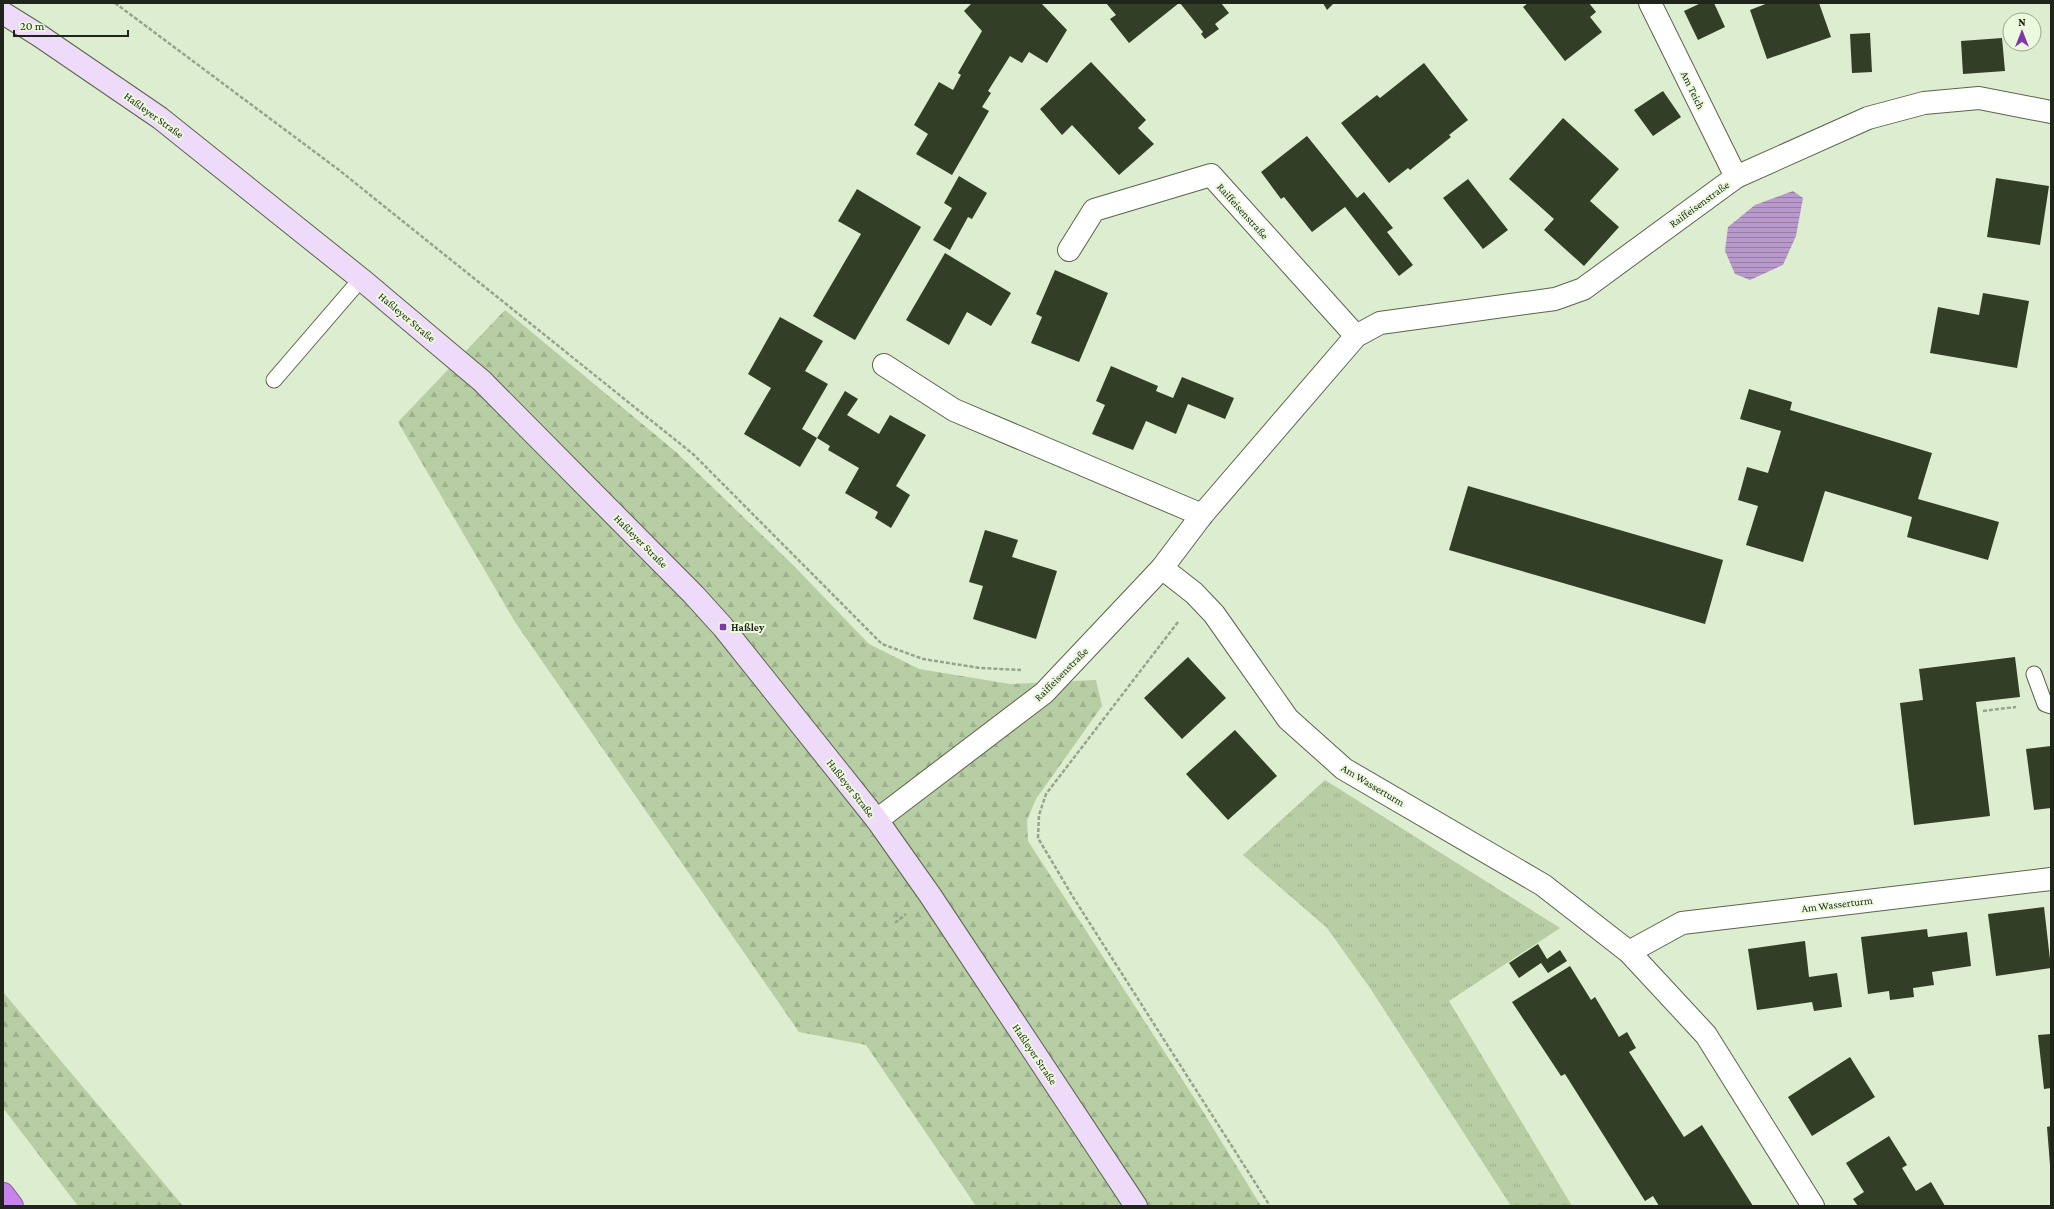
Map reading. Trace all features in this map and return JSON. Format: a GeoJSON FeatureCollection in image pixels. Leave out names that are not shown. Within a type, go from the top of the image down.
{"type":"FeatureCollection","features":[{"type":"Feature","properties":{"kind":"highway"},"geometry":{"type":"LineString","coordinates":[[3,1194],[12,1206]]}},
{"type":"Feature","properties":{"kind":"main road","name":"Haßleyer Straße"},"geometry":{"type":"LineString","coordinates":[[3,13],[40,36],[160,118],[361,279],[482,381],[694,595],[723,627],[877,820],[934,902],[1136,1206]]}},
{"type":"Feature","properties":{"kind":"street","name":"Am Teich"},"geometry":{"type":"LineString","coordinates":[[1650,3],[1736,177]]}},
{"type":"Feature","properties":{"kind":"street","name":"Raiffeisenstraße"},"geometry":{"type":"LineString","coordinates":[[877,820],[1044,693],[1066,671],[1162,568],[1202,516],[1356,336],[1380,323],[1555,299],[1583,290],[1736,177],[1868,118],[1924,103],[1979,98],[2051,112]]}},
{"type":"Feature","properties":{"kind":"street","name":"Raiffeisenstraße"},"geometry":{"type":"LineString","coordinates":[[1069,250],[1094,210],[1211,175],[1356,336]]}},
{"type":"Feature","properties":{"kind":"street"},"geometry":{"type":"LineString","coordinates":[[884,365],[954,410],[1202,516]]}},
{"type":"Feature","properties":{"kind":"street","name":"Am Wasserturm"},"geometry":{"type":"LineString","coordinates":[[1162,568],[1194,593],[1214,614],[1288,719],[1344,769],[1543,885],[1629,952],[1706,1035],[1813,1206]]}},
{"type":"Feature","properties":{"kind":"street","name":"Am Wasserturm"},"geometry":{"type":"LineString","coordinates":[[1629,952],[1682,923],[2051,879]]}},
{"type":"Feature","properties":{"kind":"lane"},"geometry":{"type":"LineString","coordinates":[[274,380],[361,279]]}},
{"type":"Feature","properties":{"kind":"lane"},"geometry":{"type":"LineString","coordinates":[[2034,674],[2048,705]]}},
{"type":"Feature","properties":{"kind":"path"},"geometry":{"type":"LineString","coordinates":[[115,3],[339,170],[693,454],[882,644],[923,659],[980,668],[1066,671]]}},
{"type":"Feature","properties":{"kind":"path"},"geometry":{"type":"LineString","coordinates":[[1194,593],[1179,621],[1046,794],[1039,815],[1038,838],[1073,897],[1270,1206]]}},
{"type":"Feature","properties":{"kind":"path"},"geometry":{"type":"LineString","coordinates":[[1982,711],[2048,705]]}},
{"type":"Feature","properties":{"kind":"green space"},"geometry":{"type":"Polygon","coordinates":[[[505,310],[676,452],[794,566],[869,644],[919,669],[1010,684],[1096,680],[1102,706],[1036,799],[1027,820],[1028,841],[1202,1110],[1261,1206],[976,1206],[866,1045],[799,1032],[515,622],[398,422],[505,310]]]}},
{"type":"Feature","properties":{"kind":"green space"},"geometry":{"type":"Polygon","coordinates":[[[1325,780],[1560,928],[1449,1001],[1572,1206],[1511,1206],[1370,988],[1327,928],[1243,855],[1325,780]]]}},
{"type":"Feature","properties":{"kind":"green space"},"geometry":{"type":"Polygon","coordinates":[[[3,992],[183,1206],[78,1206],[3,1108],[3,992]]]}},
{"type":"Feature","properties":{"kind":"shaded area"},"geometry":{"type":"Polygon","coordinates":[[[1793,191],[1803,198],[1796,236],[1783,265],[1750,280],[1735,274],[1725,251],[1728,227],[1755,205],[1793,191]]]}},
{"type":"Feature","properties":{"kind":"building"},"geometry":{"type":"Polygon","coordinates":[[[972,3],[1041,3],[1067,30],[1047,63],[1029,52],[1022,63],[1010,56],[988,91],[991,93],[982,107],[989,111],[952,175],[916,154],[928,134],[914,125],[939,82],[953,90],[961,75],[958,73],[982,31],[964,11],[972,3]]]}},
{"type":"Feature","properties":{"kind":"building"},"geometry":{"type":"Polygon","coordinates":[[[1106,3],[1179,3],[1129,43],[1110,19],[1116,15],[1106,3]]]}},
{"type":"Feature","properties":{"kind":"building"},"geometry":{"type":"Polygon","coordinates":[[[1180,3],[1221,3],[1229,13],[1215,24],[1219,29],[1205,39],[1201,34],[1203,32],[1180,3]]]}},
{"type":"Feature","properties":{"kind":"building"},"geometry":{"type":"Polygon","coordinates":[[[1323,3],[1334,3],[1327,10],[1323,3]]]}},
{"type":"Feature","properties":{"kind":"building"},"geometry":{"type":"Polygon","coordinates":[[[1528,3],[1589,3],[1596,12],[1590,17],[1602,32],[1565,61],[1523,7],[1528,3]]]}},
{"type":"Feature","properties":{"kind":"building"},"geometry":{"type":"Polygon","coordinates":[[[1701,3],[1714,3],[1725,27],[1698,40],[1684,11],[1701,3]]]}},
{"type":"Feature","properties":{"kind":"building"},"geometry":{"type":"Polygon","coordinates":[[[1768,3],[1819,3],[1831,37],[1767,59],[1750,10],[1768,3]]]}},
{"type":"Feature","properties":{"kind":"building"},"geometry":{"type":"Polygon","coordinates":[[[1870,33],[1872,72],[1852,73],[1850,34],[1870,33]]]}},
{"type":"Feature","properties":{"kind":"building"},"geometry":{"type":"Polygon","coordinates":[[[2002,38],[2002,52],[2003,52],[2005,71],[1963,74],[1961,41],[2002,38]]]}},
{"type":"Feature","properties":{"kind":"building"},"geometry":{"type":"Polygon","coordinates":[[[1091,62],[1146,120],[1138,128],[1154,144],[1119,175],[1072,125],[1062,135],[1040,109],[1091,62]]]}},
{"type":"Feature","properties":{"kind":"building"},"geometry":{"type":"Polygon","coordinates":[[[1424,63],[1468,120],[1449,135],[1451,137],[1410,170],[1408,168],[1389,183],[1341,123],[1377,95],[1380,98],[1424,63]]]}},
{"type":"Feature","properties":{"kind":"building"},"geometry":{"type":"Polygon","coordinates":[[[1663,91],[1681,117],[1653,136],[1634,110],[1663,91]]]}},
{"type":"Feature","properties":{"kind":"building"},"geometry":{"type":"Polygon","coordinates":[[[1563,118],[1619,169],[1590,201],[1619,227],[1584,266],[1544,230],[1554,219],[1509,179],[1563,118]]]}},
{"type":"Feature","properties":{"kind":"building"},"geometry":{"type":"Polygon","coordinates":[[[1307,136],[1357,198],[1364,192],[1393,228],[1387,232],[1413,265],[1399,276],[1345,207],[1312,232],[1284,197],[1281,199],[1261,172],[1307,136]]]}},
{"type":"Feature","properties":{"kind":"building"},"geometry":{"type":"Polygon","coordinates":[[[959,176],[987,193],[972,219],[968,217],[950,250],[933,240],[952,208],[944,203],[959,176]]]}},
{"type":"Feature","properties":{"kind":"building"},"geometry":{"type":"Polygon","coordinates":[[[1996,178],[2049,186],[2040,245],[1987,237],[1996,178]]]}},
{"type":"Feature","properties":{"kind":"building"},"geometry":{"type":"Polygon","coordinates":[[[1468,179],[1508,230],[1483,249],[1443,198],[1468,179]]]}},
{"type":"Feature","properties":{"kind":"building"},"geometry":{"type":"Polygon","coordinates":[[[857,189],[921,227],[855,340],[813,316],[861,234],[838,221],[857,189]]]}},
{"type":"Feature","properties":{"kind":"building"},"geometry":{"type":"Polygon","coordinates":[[[945,253],[1011,293],[991,326],[967,312],[949,345],[906,320],[945,253]]]}},
{"type":"Feature","properties":{"kind":"building"},"geometry":{"type":"Polygon","coordinates":[[[1055,270],[1108,293],[1079,362],[1031,343],[1042,317],[1036,314],[1055,270]]]}},
{"type":"Feature","properties":{"kind":"building"},"geometry":{"type":"Polygon","coordinates":[[[1983,293],[2029,301],[2017,368],[1930,353],[1938,307],[1979,315],[1983,293]]]}},
{"type":"Feature","properties":{"kind":"building"},"geometry":{"type":"Polygon","coordinates":[[[780,317],[823,341],[805,371],[828,384],[802,429],[817,438],[800,467],[744,434],[771,388],[748,374],[780,317]]]}},
{"type":"Feature","properties":{"kind":"building"},"geometry":{"type":"Polygon","coordinates":[[[1111,366],[1158,386],[1156,391],[1173,398],[1182,377],[1234,398],[1225,419],[1188,404],[1176,434],[1146,421],[1133,450],[1092,434],[1105,405],[1096,401],[1111,366]]]}},
{"type":"Feature","properties":{"kind":"building"},"geometry":{"type":"Polygon","coordinates":[[[1749,389],[1792,402],[1790,410],[1932,453],[1918,499],[1999,522],[1988,560],[1907,537],[1912,517],[1825,491],[1803,562],[1746,545],[1758,506],[1738,500],[1747,467],[1768,473],[1781,431],[1740,419],[1749,389]]]}},
{"type":"Feature","properties":{"kind":"building"},"geometry":{"type":"Polygon","coordinates":[[[845,391],[858,399],[847,415],[879,434],[890,415],[926,435],[896,486],[910,495],[891,528],[875,518],[878,512],[845,493],[859,468],[828,450],[830,446],[817,438],[845,391]]]}},
{"type":"Feature","properties":{"kind":"building"},"geometry":{"type":"Polygon","coordinates":[[[1468,486],[1723,560],[1705,624],[1449,550],[1468,486]]]}},
{"type":"Feature","properties":{"kind":"building"},"geometry":{"type":"Polygon","coordinates":[[[985,530],[1018,540],[1012,557],[1057,571],[1036,639],[973,619],[983,586],[969,582],[985,530]]]}},
{"type":"Feature","properties":{"kind":"building"},"geometry":{"type":"Polygon","coordinates":[[[1188,657],[1226,698],[1182,739],[1144,698],[1188,657]]]}},
{"type":"Feature","properties":{"kind":"building"},"geometry":{"type":"Polygon","coordinates":[[[2015,657],[2020,697],[1976,702],[1990,816],[1914,825],[1900,703],[1923,700],[1919,669],[2015,657]]]}},
{"type":"Feature","properties":{"kind":"building"},"geometry":{"type":"Polygon","coordinates":[[[1235,730],[1277,776],[1228,820],[1186,774],[1235,730]]]}},
{"type":"Feature","properties":{"kind":"building"},"geometry":{"type":"Polygon","coordinates":[[[2051,746],[2051,808],[2034,810],[2026,749],[2051,746]]]}},
{"type":"Feature","properties":{"kind":"building"},"geometry":{"type":"Polygon","coordinates":[[[2044,907],[2051,968],[1996,976],[1988,914],[2044,907]]]}},
{"type":"Feature","properties":{"kind":"building"},"geometry":{"type":"Polygon","coordinates":[[[1927,929],[1928,937],[1967,932],[1971,966],[1932,972],[1934,985],[1913,988],[1914,997],[1890,1000],[1889,991],[1868,994],[1861,937],[1927,929]]]}},
{"type":"Feature","properties":{"kind":"building"},"geometry":{"type":"Polygon","coordinates":[[[1805,941],[1809,977],[1837,973],[1842,1007],[1814,1011],[1812,1002],[1757,1010],[1748,949],[1805,941]]]}},
{"type":"Feature","properties":{"kind":"building"},"geometry":{"type":"Polygon","coordinates":[[[1538,944],[1547,959],[1560,950],[1567,961],[1548,973],[1541,963],[1519,978],[1509,963],[1538,944]]]}},
{"type":"Feature","properties":{"kind":"building"},"geometry":{"type":"Polygon","coordinates":[[[1570,966],[1591,1000],[1595,997],[1619,1037],[1627,1032],[1636,1048],[1629,1052],[1684,1137],[1702,1125],[1753,1206],[1659,1206],[1653,1196],[1645,1201],[1565,1074],[1561,1076],[1512,1002],[1570,966]]]}},
{"type":"Feature","properties":{"kind":"building"},"geometry":{"type":"Polygon","coordinates":[[[2051,1034],[2051,1088],[2044,1089],[2038,1035],[2051,1034]]]}},
{"type":"Feature","properties":{"kind":"building"},"geometry":{"type":"Polygon","coordinates":[[[1850,1057],[1875,1097],[1812,1136],[1788,1097],[1850,1057]]]}},
{"type":"Feature","properties":{"kind":"building"},"geometry":{"type":"Polygon","coordinates":[[[2051,1126],[2051,1165],[2050,1165],[2047,1127],[2051,1126]]]}},
{"type":"Feature","properties":{"kind":"building"},"geometry":{"type":"Polygon","coordinates":[[[1889,1136],[1907,1165],[1902,1168],[1916,1191],[1931,1182],[1945,1206],[1858,1206],[1853,1199],[1864,1192],[1846,1163],[1889,1136]]]}},
{"type":"Feature","properties":{"kind":"place","name":"Haßley"},"geometry":{"type":"Point","coordinates":[723,627]}}]}
